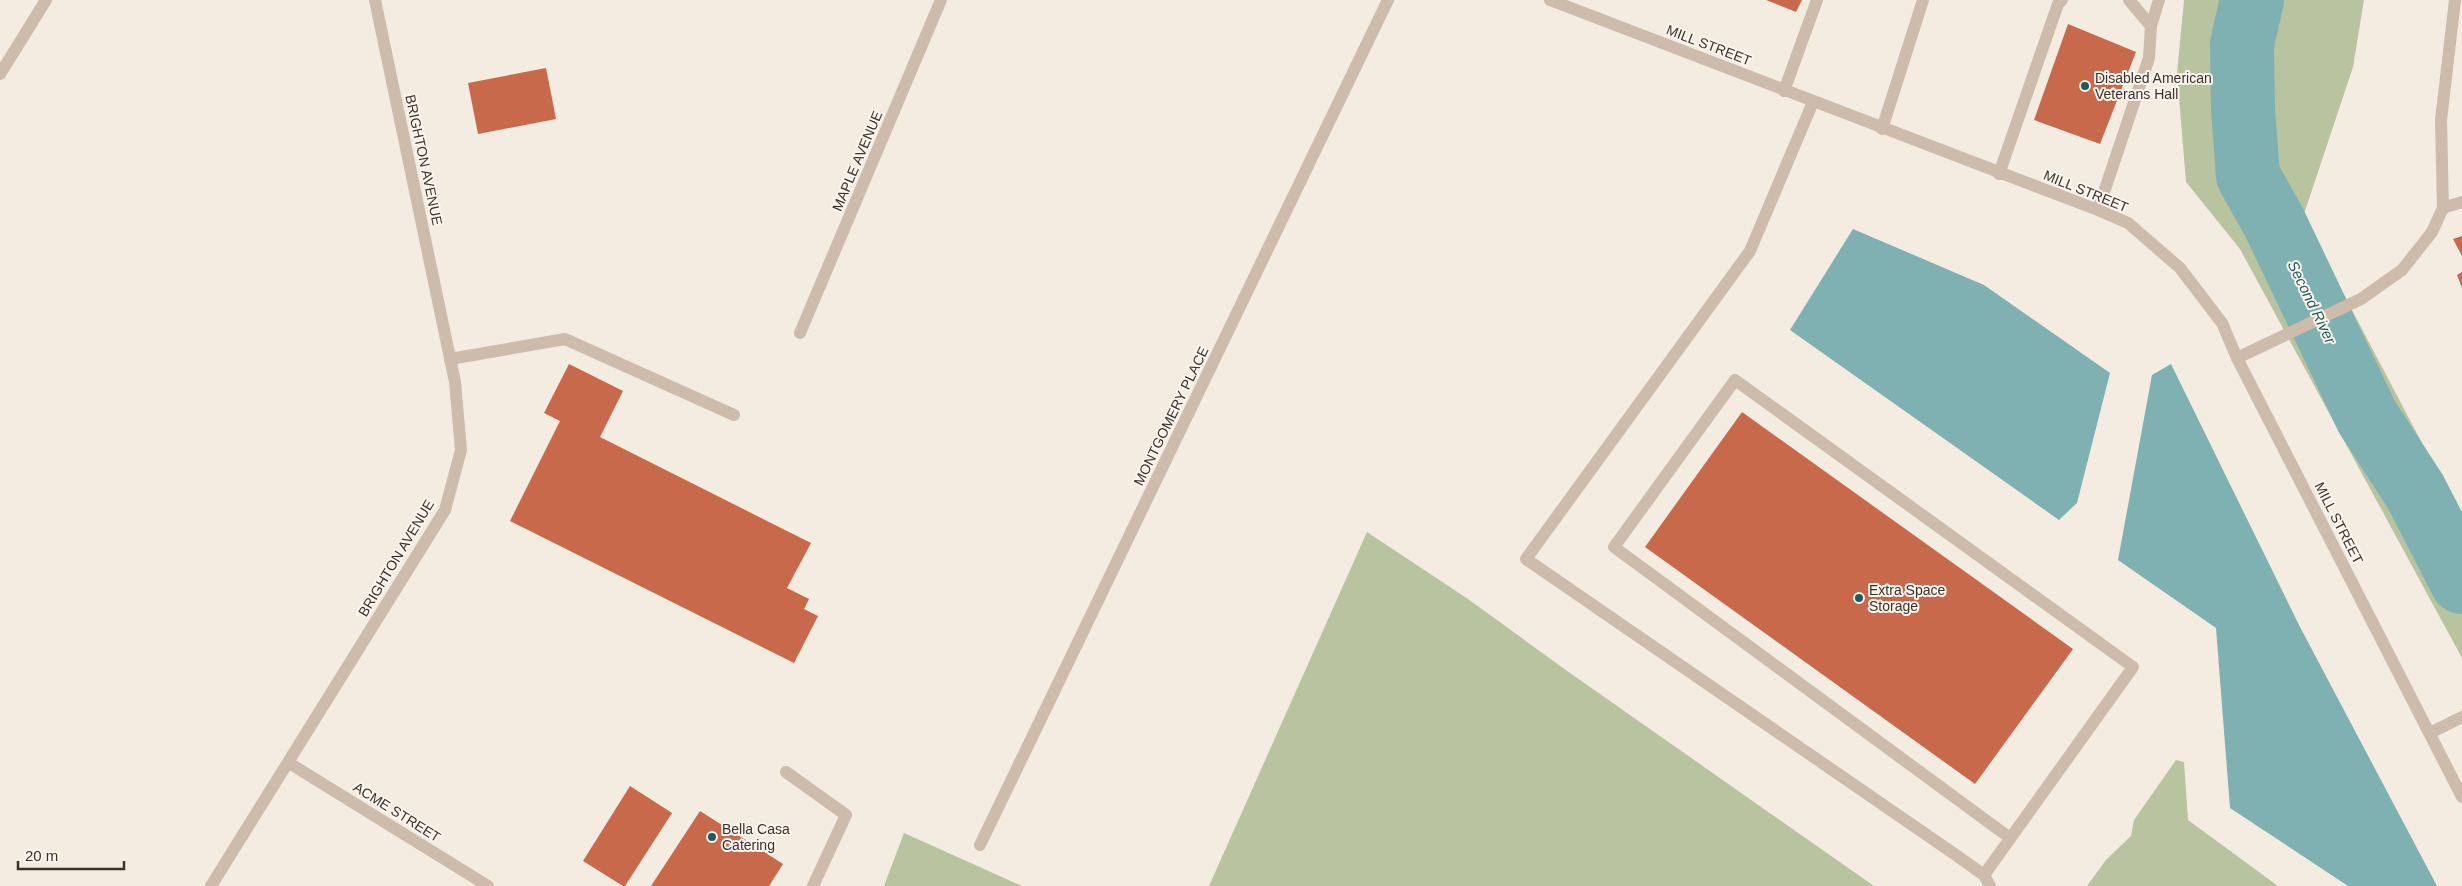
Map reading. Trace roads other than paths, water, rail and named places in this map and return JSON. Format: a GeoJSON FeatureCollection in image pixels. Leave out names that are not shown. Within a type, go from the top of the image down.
{"type":"FeatureCollection","features":[{"type":"Feature","properties":{"kind":"street"},"geometry":{"type":"LineString","coordinates":[[0,74],[46,0]]}},
{"type":"Feature","properties":{"kind":"street","name":"BRIGHTON AVENUE"},"geometry":{"type":"LineString","coordinates":[[211,886],[445,510],[461,450],[455,382],[375,0]]}},
{"type":"Feature","properties":{"kind":"street","name":"MAPLE AVENUE"},"geometry":{"type":"LineString","coordinates":[[800,333],[941,0]]}},
{"type":"Feature","properties":{"kind":"street","name":"MONTGOMERY PLACE"},"geometry":{"type":"LineString","coordinates":[[980,844],[1388,0]]}},
{"type":"Feature","properties":{"kind":"street","name":"MILL STREET"},"geometry":{"type":"LineString","coordinates":[[1550,0],[1999,174],[2098,210],[2128,223],[2180,268],[2222,323],[2237,358],[2462,797]]}},
{"type":"Feature","properties":{"kind":"street"},"geometry":{"type":"LineString","coordinates":[[1784,91],[1817,0]]}},
{"type":"Feature","properties":{"kind":"street"},"geometry":{"type":"LineString","coordinates":[[1882,129],[1923,0]]}},
{"type":"Feature","properties":{"kind":"street"},"geometry":{"type":"LineString","coordinates":[[1999,174],[2058,4],[2062,0]]}},
{"type":"Feature","properties":{"kind":"street"},"geometry":{"type":"LineString","coordinates":[[2129,0],[2151,26]]}},
{"type":"Feature","properties":{"kind":"street"},"geometry":{"type":"LineString","coordinates":[[2098,210],[2149,58],[2151,26],[2159,0]]}},
{"type":"Feature","properties":{"kind":"street"},"geometry":{"type":"LineString","coordinates":[[2237,358],[2361,299],[2402,270],[2432,232],[2443,208],[2441,120],[2456,0]]}},
{"type":"Feature","properties":{"kind":"street"},"geometry":{"type":"LineString","coordinates":[[1813,102],[1750,251],[1526,559],[1987,880],[2010,838],[2133,667],[1735,380],[1614,547],[2010,838]]}},
{"type":"Feature","properties":{"kind":"street"},"geometry":{"type":"LineString","coordinates":[[2443,208],[2462,202]]}},
{"type":"Feature","properties":{"kind":"street"},"geometry":{"type":"LineString","coordinates":[[450,359],[565,339],[734,415]]}},
{"type":"Feature","properties":{"kind":"street"},"geometry":{"type":"LineString","coordinates":[[2430,733],[2462,717]]}},
{"type":"Feature","properties":{"kind":"street","name":"ACME STREET"},"geometry":{"type":"LineString","coordinates":[[289,763],[488,886]]}},
{"type":"Feature","properties":{"kind":"street"},"geometry":{"type":"LineString","coordinates":[[786,772],[846,815],[813,886]]}},
{"type":"Feature","properties":{"kind":"water"},"geometry":{"type":"Polygon","coordinates":[[[1853,229],[1984,285],[2110,373],[2077,503],[2059,520],[1790,330],[1853,229]]]}},
{"type":"Feature","properties":{"kind":"water"},"geometry":{"type":"Polygon","coordinates":[[[2171,364],[2300,627],[2437,886],[2348,886],[2230,808],[2216,628],[2118,560],[2152,375],[2171,364]]]}},
{"type":"Feature","properties":{"kind":"waterway","name":"Second River"},"geometry":{"type":"LineString","coordinates":[[2252,0],[2242,44],[2243,110],[2248,176],[2274,222],[2367,417],[2415,491],[2462,582]]}},
{"type":"Feature","properties":{"kind":"place","name":"Disabled American Veterans Hall"},"geometry":{"type":"Point","coordinates":[2085,86]}},
{"type":"Feature","properties":{"kind":"place","name":"Extra Space Storage"},"geometry":{"type":"Point","coordinates":[1859,598]}},
{"type":"Feature","properties":{"kind":"place","name":"Bella Casa Catering"},"geometry":{"type":"Point","coordinates":[712,837]}}]}
